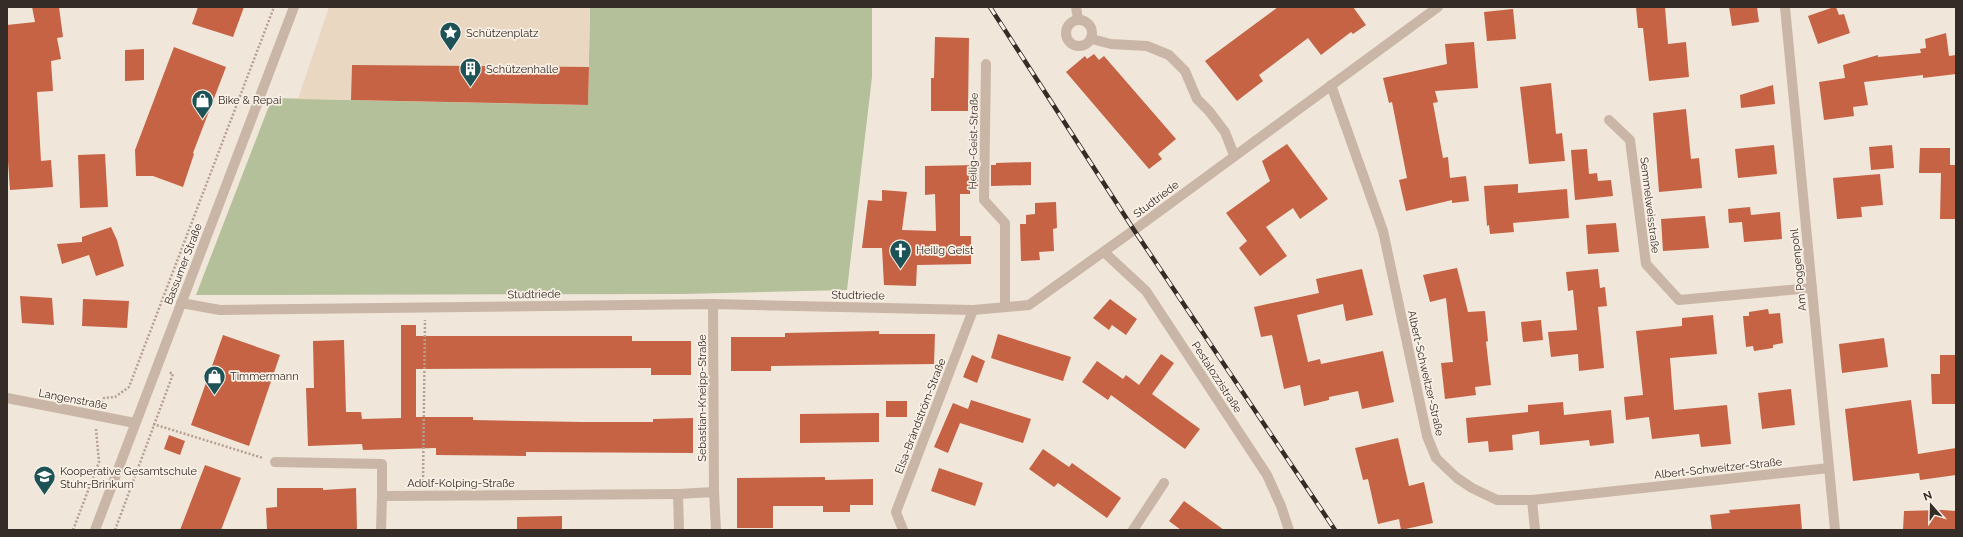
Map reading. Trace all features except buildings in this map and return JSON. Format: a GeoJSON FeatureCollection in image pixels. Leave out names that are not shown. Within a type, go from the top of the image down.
{"type":"FeatureCollection","features":[{"type":"Feature","properties":{"kind":"street","name":"Bassumer Straße"},"geometry":{"type":"LineString","coordinates":[[95,530],[294,7]]}},
{"type":"Feature","properties":{"kind":"street"},"geometry":{"type":"LineString","coordinates":[[1076,7],[1078,20]]}},
{"type":"Feature","properties":{"kind":"street","name":"Studtriede"},"geometry":{"type":"LineString","coordinates":[[181,303],[220,310],[713,304],[973,310],[1029,305],[1104,252],[1234,155],[1438,7]]}},
{"type":"Feature","properties":{"kind":"street","name":"Am Poggenpohl"},"geometry":{"type":"LineString","coordinates":[[1785,7],[1835,530]]}},
{"type":"Feature","properties":{"kind":"street"},"geometry":{"type":"LineString","coordinates":[[1078,20],[1087,22],[1092,30],[1092,39],[1085,46],[1076,47],[1068,42],[1065,32],[1070,23],[1078,20]]}},
{"type":"Feature","properties":{"kind":"street"},"geometry":{"type":"LineString","coordinates":[[1092,39],[1111,44],[1147,46],[1169,55],[1185,71],[1197,99],[1209,111],[1225,132],[1234,155]]}},
{"type":"Feature","properties":{"kind":"street","name":"Heilig-Geist-Straße"},"geometry":{"type":"LineString","coordinates":[[986,64],[984,200],[1005,223],[1005,307]]}},
{"type":"Feature","properties":{"kind":"street","name":"Albert-Schweitzer-Straße"},"geometry":{"type":"LineString","coordinates":[[1331,86],[1383,231],[1424,421],[1436,458],[1456,478],[1484,495],[1497,500],[1532,500],[1829,468]]}},
{"type":"Feature","properties":{"kind":"street","name":"Semmelweisstraße"},"geometry":{"type":"LineString","coordinates":[[1609,120],[1630,140],[1646,264],[1680,300],[1812,288]]}},
{"type":"Feature","properties":{"kind":"street","name":"Pestalozzistraße"},"geometry":{"type":"LineString","coordinates":[[1104,252],[1146,291],[1267,474],[1281,506],[1289,530]]}},
{"type":"Feature","properties":{"kind":"street","name":"Sebastian-Kneipp-Straße"},"geometry":{"type":"LineString","coordinates":[[713,304],[714,492],[716,530]]}},
{"type":"Feature","properties":{"kind":"street","name":"Elsa-Brändström-Straße"},"geometry":{"type":"LineString","coordinates":[[902,530],[896,512],[973,310]]}},
{"type":"Feature","properties":{"kind":"street","name":"Langenstraße"},"geometry":{"type":"LineString","coordinates":[[7,398],[135,423]]}},
{"type":"Feature","properties":{"kind":"street"},"geometry":{"type":"LineString","coordinates":[[275,462],[382,464],[382,530]]}},
{"type":"Feature","properties":{"kind":"street"},"geometry":{"type":"LineString","coordinates":[[1133,530],[1164,483]]}},
{"type":"Feature","properties":{"kind":"street"},"geometry":{"type":"LineString","coordinates":[[679,530],[678,494],[714,492]]}},
{"type":"Feature","properties":{"kind":"street","name":"Adolf-Kolping-Straße"},"geometry":{"type":"LineString","coordinates":[[382,496],[678,494]]}},
{"type":"Feature","properties":{"kind":"street"},"geometry":{"type":"LineString","coordinates":[[1532,500],[1535,530]]}},
{"type":"Feature","properties":{"kind":"path"},"geometry":{"type":"LineString","coordinates":[[73,530],[99,462],[96,429],[104,398],[115,397],[129,387],[140,362],[274,7]]}},
{"type":"Feature","properties":{"kind":"path"},"geometry":{"type":"LineString","coordinates":[[423,496],[425,307]]}},
{"type":"Feature","properties":{"kind":"path"},"geometry":{"type":"LineString","coordinates":[[135,423],[154,425],[275,462]]}},
{"type":"Feature","properties":{"kind":"green space"},"geometry":{"type":"Polygon","coordinates":[[[590,7],[872,7],[872,77],[847,290],[684,294],[196,295],[272,98],[588,105],[590,7]]]}},
{"type":"Feature","properties":{"kind":"shaded area","name":"Schützenplatz"},"geometry":{"type":"Polygon","coordinates":[[[329,7],[590,7],[588,105],[298,99],[329,7]]]}},
{"type":"Feature","properties":{"kind":"railway"},"geometry":{"type":"LineString","coordinates":[[990,7],[1134,230],[1335,530]]}},
{"type":"Feature","properties":{"kind":"place","name":"Schützenplatz"},"geometry":{"type":"Point","coordinates":[451,52]}},
{"type":"Feature","properties":{"kind":"place","name":"Schützenhalle"},"geometry":{"type":"Point","coordinates":[470,88]}},
{"type":"Feature","properties":{"kind":"place","name":"Bike & Repai"},"geometry":{"type":"Point","coordinates":[202,120]}},
{"type":"Feature","properties":{"kind":"place","name":"Heilig Geist"},"geometry":{"type":"Point","coordinates":[900,270]}},
{"type":"Feature","properties":{"kind":"place","name":"Timmermann"},"geometry":{"type":"Point","coordinates":[215,396]}},
{"type":"Feature","properties":{"kind":"place","name":"Kooperative Gesamtschule Stuhr-Brinkum"},"geometry":{"type":"Point","coordinates":[44,496]}}]}
